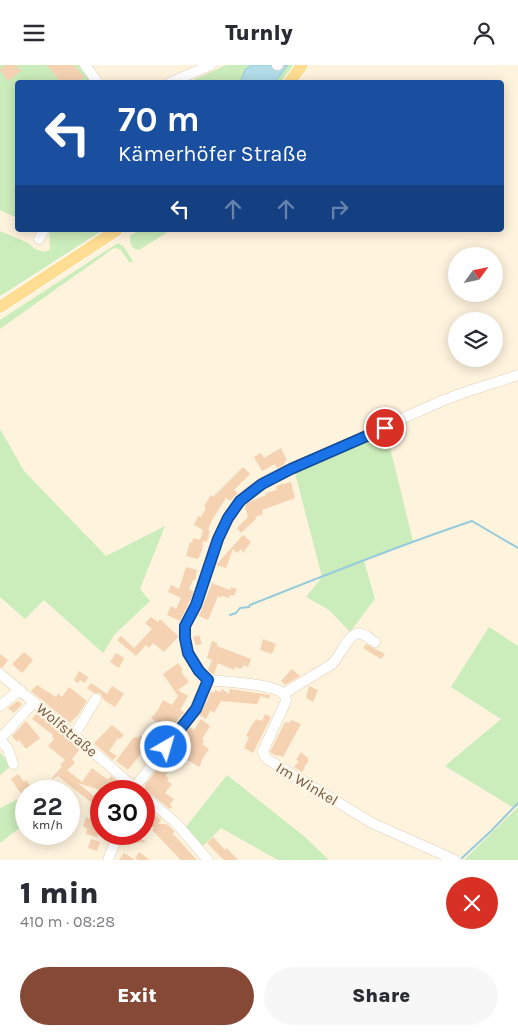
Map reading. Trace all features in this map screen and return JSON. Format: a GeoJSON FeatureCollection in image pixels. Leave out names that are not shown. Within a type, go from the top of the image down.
{"type":"FeatureCollection","features":[{"type":"Feature","properties":{"kind":"main road"},"geometry":{"type":"LineString","coordinates":[[291,80],[302,65]]}},
{"type":"Feature","properties":{"kind":"main road"},"geometry":{"type":"LineString","coordinates":[[0,307],[114,232]]}},
{"type":"Feature","properties":{"kind":"street"},"geometry":{"type":"LineString","coordinates":[[85,65],[96,80]]}},
{"type":"Feature","properties":{"kind":"street"},"geometry":{"type":"LineString","coordinates":[[176,80],[211,65]]}},
{"type":"Feature","properties":{"kind":"street"},"geometry":{"type":"LineString","coordinates":[[375,642],[360,633],[354,633],[338,659],[283,693],[264,686],[208,680],[199,671],[188,653],[185,626],[196,605],[218,539],[228,518],[240,501],[262,484],[291,469],[460,394],[518,375]]}},
{"type":"Feature","properties":{"kind":"street","name":"Wolfstraße"},"geometry":{"type":"LineString","coordinates":[[0,674],[74,735],[123,780]]}},
{"type":"Feature","properties":{"kind":"street"},"geometry":{"type":"LineString","coordinates":[[142,780],[196,709],[208,680]]}},
{"type":"Feature","properties":{"kind":"street"},"geometry":{"type":"LineString","coordinates":[[0,706],[20,690]]}},
{"type":"Feature","properties":{"kind":"street","name":"Im Winkel"},"geometry":{"type":"LineString","coordinates":[[283,693],[286,701],[263,751],[267,759],[372,823],[455,860]]}},
{"type":"Feature","properties":{"kind":"street"},"geometry":{"type":"LineString","coordinates":[[74,735],[96,699]]}},
{"type":"Feature","properties":{"kind":"street"},"geometry":{"type":"LineString","coordinates":[[13,764],[8,749],[0,739],[34,702]]}},
{"type":"Feature","properties":{"kind":"street"},"geometry":{"type":"LineString","coordinates":[[155,805],[176,823],[208,860]]}},
{"type":"Feature","properties":{"kind":"street"},"geometry":{"type":"LineString","coordinates":[[108,860],[114,845]]}},
{"type":"Feature","properties":{"kind":"green space"},"geometry":{"type":"Polygon","coordinates":[[[0,65],[79,65],[90,80],[15,80],[15,217],[0,210],[0,65]]]}},
{"type":"Feature","properties":{"kind":"green space"},"geometry":{"type":"Polygon","coordinates":[[[226,65],[296,65],[285,80],[193,80],[226,65]]]}},
{"type":"Feature","properties":{"kind":"green space"},"geometry":{"type":"Polygon","coordinates":[[[0,231],[28,243],[35,249],[45,252],[50,249],[49,232],[100,232],[0,296],[0,231]]]}},
{"type":"Feature","properties":{"kind":"green space"},"geometry":{"type":"Polygon","coordinates":[[[136,232],[168,232],[139,250],[133,248],[130,236],[136,232]]]}},
{"type":"Feature","properties":{"kind":"green space"},"geometry":{"type":"Polygon","coordinates":[[[118,243],[124,247],[133,261],[130,263],[120,249],[114,248],[0,329],[0,320],[118,243]]]}},
{"type":"Feature","properties":{"kind":"green space"},"geometry":{"type":"Polygon","coordinates":[[[0,429],[24,471],[106,556],[165,526],[140,589],[150,601],[115,634],[103,653],[44,600],[25,619],[0,597],[0,429]]]}},
{"type":"Feature","properties":{"kind":"green space"},"geometry":{"type":"Polygon","coordinates":[[[386,431],[413,541],[364,561],[375,599],[350,632],[329,610],[306,597],[322,577],[294,469],[386,431]]]}},
{"type":"Feature","properties":{"kind":"green space"},"geometry":{"type":"Polygon","coordinates":[[[489,627],[518,646],[518,804],[512,807],[445,766],[501,719],[451,687],[489,627]]]}},
{"type":"Feature","properties":{"kind":"green space"},"geometry":{"type":"Polygon","coordinates":[[[0,752],[11,766],[0,775],[0,752]]]}},
{"type":"Feature","properties":{"kind":"green space"},"geometry":{"type":"Polygon","coordinates":[[[227,775],[305,837],[329,860],[278,860],[221,828],[201,848],[185,828],[227,775]]]}},
{"type":"Feature","properties":{"kind":"green space"},"geometry":{"type":"Polygon","coordinates":[[[15,800],[15,831],[0,843],[0,808],[15,800]]]}},
{"type":"Feature","properties":{"kind":"green space"},"geometry":{"type":"Polygon","coordinates":[[[518,807],[518,860],[464,860],[518,807]]]}},
{"type":"Feature","properties":{"kind":"water"},"geometry":{"type":"Polygon","coordinates":[[[251,65],[288,65],[277,80],[241,80],[245,70],[251,65]]]}},
{"type":"Feature","properties":{"kind":"building"},"geometry":{"type":"Polygon","coordinates":[[[5,65],[16,65],[21,71],[8,81],[0,70],[5,65]]]}},
{"type":"Feature","properties":{"kind":"building"},"geometry":{"type":"Polygon","coordinates":[[[47,65],[74,65],[84,77],[80,80],[59,80],[47,65]]]}},
{"type":"Feature","properties":{"kind":"building"},"geometry":{"type":"Polygon","coordinates":[[[281,448],[287,460],[284,462],[285,464],[277,468],[275,464],[262,471],[254,457],[261,453],[264,458],[281,448]]]}},
{"type":"Feature","properties":{"kind":"building"},"geometry":{"type":"Polygon","coordinates":[[[243,467],[250,474],[234,490],[238,493],[230,501],[226,498],[212,520],[208,530],[210,531],[207,542],[203,541],[202,551],[198,559],[186,556],[193,538],[200,540],[203,530],[194,525],[198,516],[201,517],[206,508],[204,506],[211,495],[213,497],[243,467]]]}},
{"type":"Feature","properties":{"kind":"building"},"geometry":{"type":"Polygon","coordinates":[[[291,482],[295,498],[262,510],[263,514],[255,517],[256,519],[241,533],[237,528],[248,517],[245,506],[249,502],[266,495],[266,493],[277,490],[276,486],[291,482]]]}},
{"type":"Feature","properties":{"kind":"building"},"geometry":{"type":"Polygon","coordinates":[[[243,535],[251,542],[243,553],[241,549],[237,553],[233,549],[226,568],[216,565],[243,535]]]}},
{"type":"Feature","properties":{"kind":"building"},"geometry":{"type":"Polygon","coordinates":[[[186,567],[197,570],[195,580],[193,580],[189,589],[193,591],[193,594],[180,621],[167,615],[171,606],[176,609],[181,598],[168,592],[171,585],[179,589],[186,567]]]}},
{"type":"Feature","properties":{"kind":"building"},"geometry":{"type":"Polygon","coordinates":[[[212,583],[230,590],[231,587],[237,589],[234,596],[231,595],[229,598],[218,596],[208,620],[199,616],[212,583]]]}},
{"type":"Feature","properties":{"kind":"building"},"geometry":{"type":"Polygon","coordinates":[[[151,617],[158,622],[160,619],[178,637],[164,652],[153,643],[149,648],[146,645],[136,656],[117,640],[121,636],[134,648],[152,629],[145,623],[151,617]]]}},
{"type":"Feature","properties":{"kind":"building"},"geometry":{"type":"Polygon","coordinates":[[[199,635],[202,644],[196,645],[193,637],[199,635]]]}},
{"type":"Feature","properties":{"kind":"building"},"geometry":{"type":"Polygon","coordinates":[[[263,639],[276,644],[272,654],[260,650],[263,639]]]}},
{"type":"Feature","properties":{"kind":"building"},"geometry":{"type":"Polygon","coordinates":[[[212,641],[217,643],[217,646],[251,659],[248,667],[244,665],[241,669],[235,667],[234,670],[218,663],[214,674],[211,673],[208,670],[212,660],[207,658],[212,641]]]}},
{"type":"Feature","properties":{"kind":"building"},"geometry":{"type":"Polygon","coordinates":[[[366,644],[385,654],[381,659],[363,648],[366,644]]]}},
{"type":"Feature","properties":{"kind":"building"},"geometry":{"type":"Polygon","coordinates":[[[24,652],[33,660],[22,673],[12,664],[24,652]]]}},
{"type":"Feature","properties":{"kind":"building"},"geometry":{"type":"Polygon","coordinates":[[[116,653],[124,658],[119,668],[110,662],[116,653]]]}},
{"type":"Feature","properties":{"kind":"building"},"geometry":{"type":"Polygon","coordinates":[[[0,654],[8,660],[2,668],[0,667],[0,654]]]}},
{"type":"Feature","properties":{"kind":"building"},"geometry":{"type":"Polygon","coordinates":[[[178,663],[183,670],[181,672],[189,682],[178,690],[188,696],[180,710],[184,712],[160,743],[157,741],[146,755],[142,752],[128,770],[116,761],[133,738],[138,738],[140,735],[148,741],[160,725],[151,718],[163,700],[172,705],[178,696],[163,674],[178,663]]]}},
{"type":"Feature","properties":{"kind":"building"},"geometry":{"type":"Polygon","coordinates":[[[292,669],[300,676],[285,685],[281,681],[292,669]]]}},
{"type":"Feature","properties":{"kind":"building"},"geometry":{"type":"Polygon","coordinates":[[[79,671],[88,677],[85,683],[80,680],[78,683],[74,680],[79,671]]]}},
{"type":"Feature","properties":{"kind":"building"},"geometry":{"type":"Polygon","coordinates":[[[91,683],[107,694],[112,686],[124,694],[115,707],[104,700],[100,693],[94,693],[87,688],[91,683]]]}},
{"type":"Feature","properties":{"kind":"building"},"geometry":{"type":"Polygon","coordinates":[[[37,685],[56,697],[58,693],[62,697],[69,687],[87,701],[70,723],[31,691],[37,685]]]}},
{"type":"Feature","properties":{"kind":"building"},"geometry":{"type":"Polygon","coordinates":[[[309,686],[318,690],[313,702],[306,698],[309,686]]]}},
{"type":"Feature","properties":{"kind":"building"},"geometry":{"type":"Polygon","coordinates":[[[222,689],[229,694],[230,689],[270,695],[269,699],[261,696],[257,704],[221,701],[214,713],[211,710],[206,719],[199,715],[211,691],[214,693],[215,690],[220,692],[222,689]]]}},
{"type":"Feature","properties":{"kind":"building"},"geometry":{"type":"Polygon","coordinates":[[[18,701],[22,704],[14,713],[8,708],[18,701]]]}},
{"type":"Feature","properties":{"kind":"building"},"geometry":{"type":"Polygon","coordinates":[[[37,713],[80,749],[72,759],[75,763],[67,770],[80,780],[63,780],[58,776],[52,778],[65,760],[48,746],[54,739],[53,735],[32,719],[37,713]]]}},
{"type":"Feature","properties":{"kind":"building"},"geometry":{"type":"Polygon","coordinates":[[[265,714],[271,717],[253,753],[244,748],[249,737],[246,736],[256,719],[262,721],[265,714]]]}},
{"type":"Feature","properties":{"kind":"building"},"geometry":{"type":"Polygon","coordinates":[[[201,719],[210,726],[202,739],[204,740],[202,744],[209,749],[199,767],[180,755],[165,776],[169,778],[167,781],[172,784],[165,793],[174,799],[170,804],[172,807],[170,809],[155,797],[155,780],[149,780],[190,727],[194,730],[201,719]]]}},
{"type":"Feature","properties":{"kind":"building"},"geometry":{"type":"Polygon","coordinates":[[[291,720],[301,724],[283,757],[277,756],[270,752],[285,722],[289,723],[291,720]]]}},
{"type":"Feature","properties":{"kind":"building"},"geometry":{"type":"Polygon","coordinates":[[[26,721],[40,738],[26,749],[19,740],[17,742],[12,736],[26,721]]]}},
{"type":"Feature","properties":{"kind":"building"},"geometry":{"type":"Polygon","coordinates":[[[112,725],[124,735],[120,739],[118,738],[109,751],[117,756],[113,760],[94,743],[112,725]]]}},
{"type":"Feature","properties":{"kind":"building"},"geometry":{"type":"Polygon","coordinates":[[[301,752],[308,758],[308,762],[302,772],[294,767],[299,761],[296,760],[301,752]]]}},
{"type":"Feature","properties":{"kind":"building"},"geometry":{"type":"Polygon","coordinates":[[[92,768],[108,780],[90,780],[90,787],[80,784],[80,780],[82,782],[92,768]]]}},
{"type":"Feature","properties":{"kind":"building"},"geometry":{"type":"Polygon","coordinates":[[[18,774],[22,780],[15,780],[15,785],[11,779],[18,774]]]}},
{"type":"Feature","properties":{"kind":"building"},"geometry":{"type":"Polygon","coordinates":[[[80,785],[90,793],[90,801],[80,793],[80,785]]]}},
{"type":"Feature","properties":{"kind":"building"},"geometry":{"type":"Polygon","coordinates":[[[155,815],[161,820],[158,824],[166,824],[174,831],[173,834],[197,860],[181,860],[155,833],[155,815]]]}},
{"type":"Feature","properties":{"kind":"building"},"geometry":{"type":"Polygon","coordinates":[[[86,817],[90,819],[90,835],[86,834],[87,829],[83,826],[86,817]]]}},
{"type":"Feature","properties":{"kind":"building"},"geometry":{"type":"Polygon","coordinates":[[[213,837],[238,860],[224,860],[207,843],[213,837]]]}},
{"type":"Feature","properties":{"kind":"building"},"geometry":{"type":"Polygon","coordinates":[[[90,842],[90,845],[99,845],[97,851],[88,848],[90,842]]]}},
{"type":"Feature","properties":{"kind":"building"},"geometry":{"type":"Polygon","coordinates":[[[139,852],[150,860],[138,860],[135,858],[139,852]]]}},
{"type":"Feature","properties":{"kind":"building"},"geometry":{"type":"Polygon","coordinates":[[[124,853],[135,860],[119,860],[124,853]]]}},
{"type":"Feature","properties":{"kind":"waterway"},"geometry":{"type":"LineString","coordinates":[[230,615],[236,613],[240,608],[249,607],[360,562],[472,521],[518,548]]}},
{"type":"Feature","properties":{"kind":"waterway"},"geometry":{"type":"LineString","coordinates":[[462,858],[518,803]]}},
{"type":"Feature","properties":{"kind":"route"},"geometry":{"type":"LineString","coordinates":[[166,747],[196,709],[208,680],[199,671],[188,653],[185,626],[196,605],[218,539],[228,518],[240,501],[262,484],[291,469],[385,428]]}}]}
